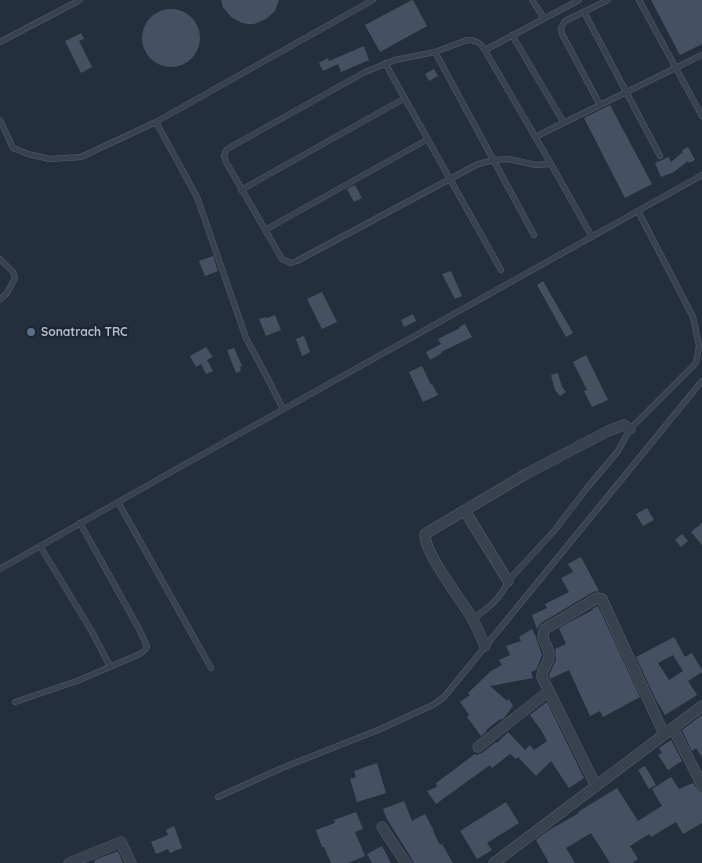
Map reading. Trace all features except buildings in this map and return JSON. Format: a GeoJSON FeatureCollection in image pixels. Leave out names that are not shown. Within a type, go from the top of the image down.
{"type":"FeatureCollection","features":[{"type":"Feature","properties":{"kind":"street"},"geometry":{"type":"LineString","coordinates":[[485,646],[472,619],[432,556],[425,538],[426,534],[526,474],[608,431],[624,426],[630,429]]}},
{"type":"Feature","properties":{"kind":"street"},"geometry":{"type":"LineString","coordinates":[[465,511],[508,581]]}},
{"type":"Feature","properties":{"kind":"street"},"geometry":{"type":"LineString","coordinates":[[596,786],[548,691],[542,674],[549,656],[543,638],[544,632],[548,627],[597,598],[604,600],[664,734]]}},
{"type":"Feature","properties":{"kind":"street"},"geometry":{"type":"LineString","coordinates":[[478,747],[548,691]]}},
{"type":"Feature","properties":{"kind":"street"},"geometry":{"type":"LineString","coordinates":[[494,863],[702,706]]}},
{"type":"Feature","properties":{"kind":"street"},"geometry":{"type":"LineString","coordinates":[[673,728],[702,785]]}},
{"type":"Feature","properties":{"kind":"street"},"geometry":{"type":"LineString","coordinates":[[382,827],[406,863]]}},
{"type":"Feature","properties":{"kind":"street"},"geometry":{"type":"LineString","coordinates":[[69,863],[121,842],[131,863]]}},
{"type":"Feature","properties":{"kind":"lane"},"geometry":{"type":"LineString","coordinates":[[0,42],[80,0]]}},
{"type":"Feature","properties":{"kind":"lane"},"geometry":{"type":"LineString","coordinates":[[0,120],[14,148],[28,154],[50,158],[81,157],[156,122],[373,0]]}},
{"type":"Feature","properties":{"kind":"lane"},"geometry":{"type":"LineString","coordinates":[[532,0],[544,18]]}},
{"type":"Feature","properties":{"kind":"lane"},"geometry":{"type":"LineString","coordinates":[[485,50],[579,0]]}},
{"type":"Feature","properties":{"kind":"lane"},"geometry":{"type":"LineString","coordinates":[[600,105],[560,31],[561,25],[565,21],[608,0]]}},
{"type":"Feature","properties":{"kind":"lane"},"geometry":{"type":"LineString","coordinates":[[639,0],[702,116]]}},
{"type":"Feature","properties":{"kind":"lane"},"geometry":{"type":"LineString","coordinates":[[584,12],[660,156]]}},
{"type":"Feature","properties":{"kind":"lane"},"geometry":{"type":"LineString","coordinates":[[512,35],[564,123]]}},
{"type":"Feature","properties":{"kind":"lane"},"geometry":{"type":"LineString","coordinates":[[551,164],[536,166],[508,159],[478,164],[294,262],[288,262],[282,260],[264,230],[224,159],[224,155],[227,149],[361,74],[385,63],[435,52],[463,41],[471,40],[478,42],[485,50],[551,164],[592,236]]}},
{"type":"Feature","properties":{"kind":"lane"},"geometry":{"type":"LineString","coordinates":[[435,52],[534,235]]}},
{"type":"Feature","properties":{"kind":"lane"},"geometry":{"type":"LineString","coordinates":[[535,137],[702,55]]}},
{"type":"Feature","properties":{"kind":"lane"},"geometry":{"type":"LineString","coordinates":[[385,63],[501,270]]}},
{"type":"Feature","properties":{"kind":"lane"},"geometry":{"type":"LineString","coordinates":[[241,190],[405,98]]}},
{"type":"Feature","properties":{"kind":"lane"},"geometry":{"type":"LineString","coordinates":[[156,122],[197,197],[246,338],[282,409]]}},
{"type":"Feature","properties":{"kind":"lane"},"geometry":{"type":"LineString","coordinates":[[264,230],[428,140]]}},
{"type":"Feature","properties":{"kind":"lane"},"geometry":{"type":"LineString","coordinates":[[0,569],[282,409],[702,175]]}},
{"type":"Feature","properties":{"kind":"lane"},"geometry":{"type":"LineString","coordinates":[[472,619],[490,606],[506,587],[508,581],[554,531],[586,488],[618,451],[630,429],[696,363],[698,346],[694,317],[638,211]]}},
{"type":"Feature","properties":{"kind":"lane"},"geometry":{"type":"LineString","coordinates":[[0,259],[13,272],[15,278],[7,294],[0,300]]}},
{"type":"Feature","properties":{"kind":"lane"},"geometry":{"type":"LineString","coordinates":[[218,796],[378,730],[433,705],[444,697],[702,381]]}},
{"type":"Feature","properties":{"kind":"lane"},"geometry":{"type":"LineString","coordinates":[[118,502],[211,668]]}},
{"type":"Feature","properties":{"kind":"lane"},"geometry":{"type":"LineString","coordinates":[[15,702],[77,681],[140,654],[147,646],[80,523]]}},
{"type":"Feature","properties":{"kind":"lane"},"geometry":{"type":"LineString","coordinates":[[40,546],[91,630],[110,666]]}},
{"type":"Feature","properties":{"kind":"place","name":"Sonatrach TRC"},"geometry":{"type":"Point","coordinates":[31,332]}}]}
